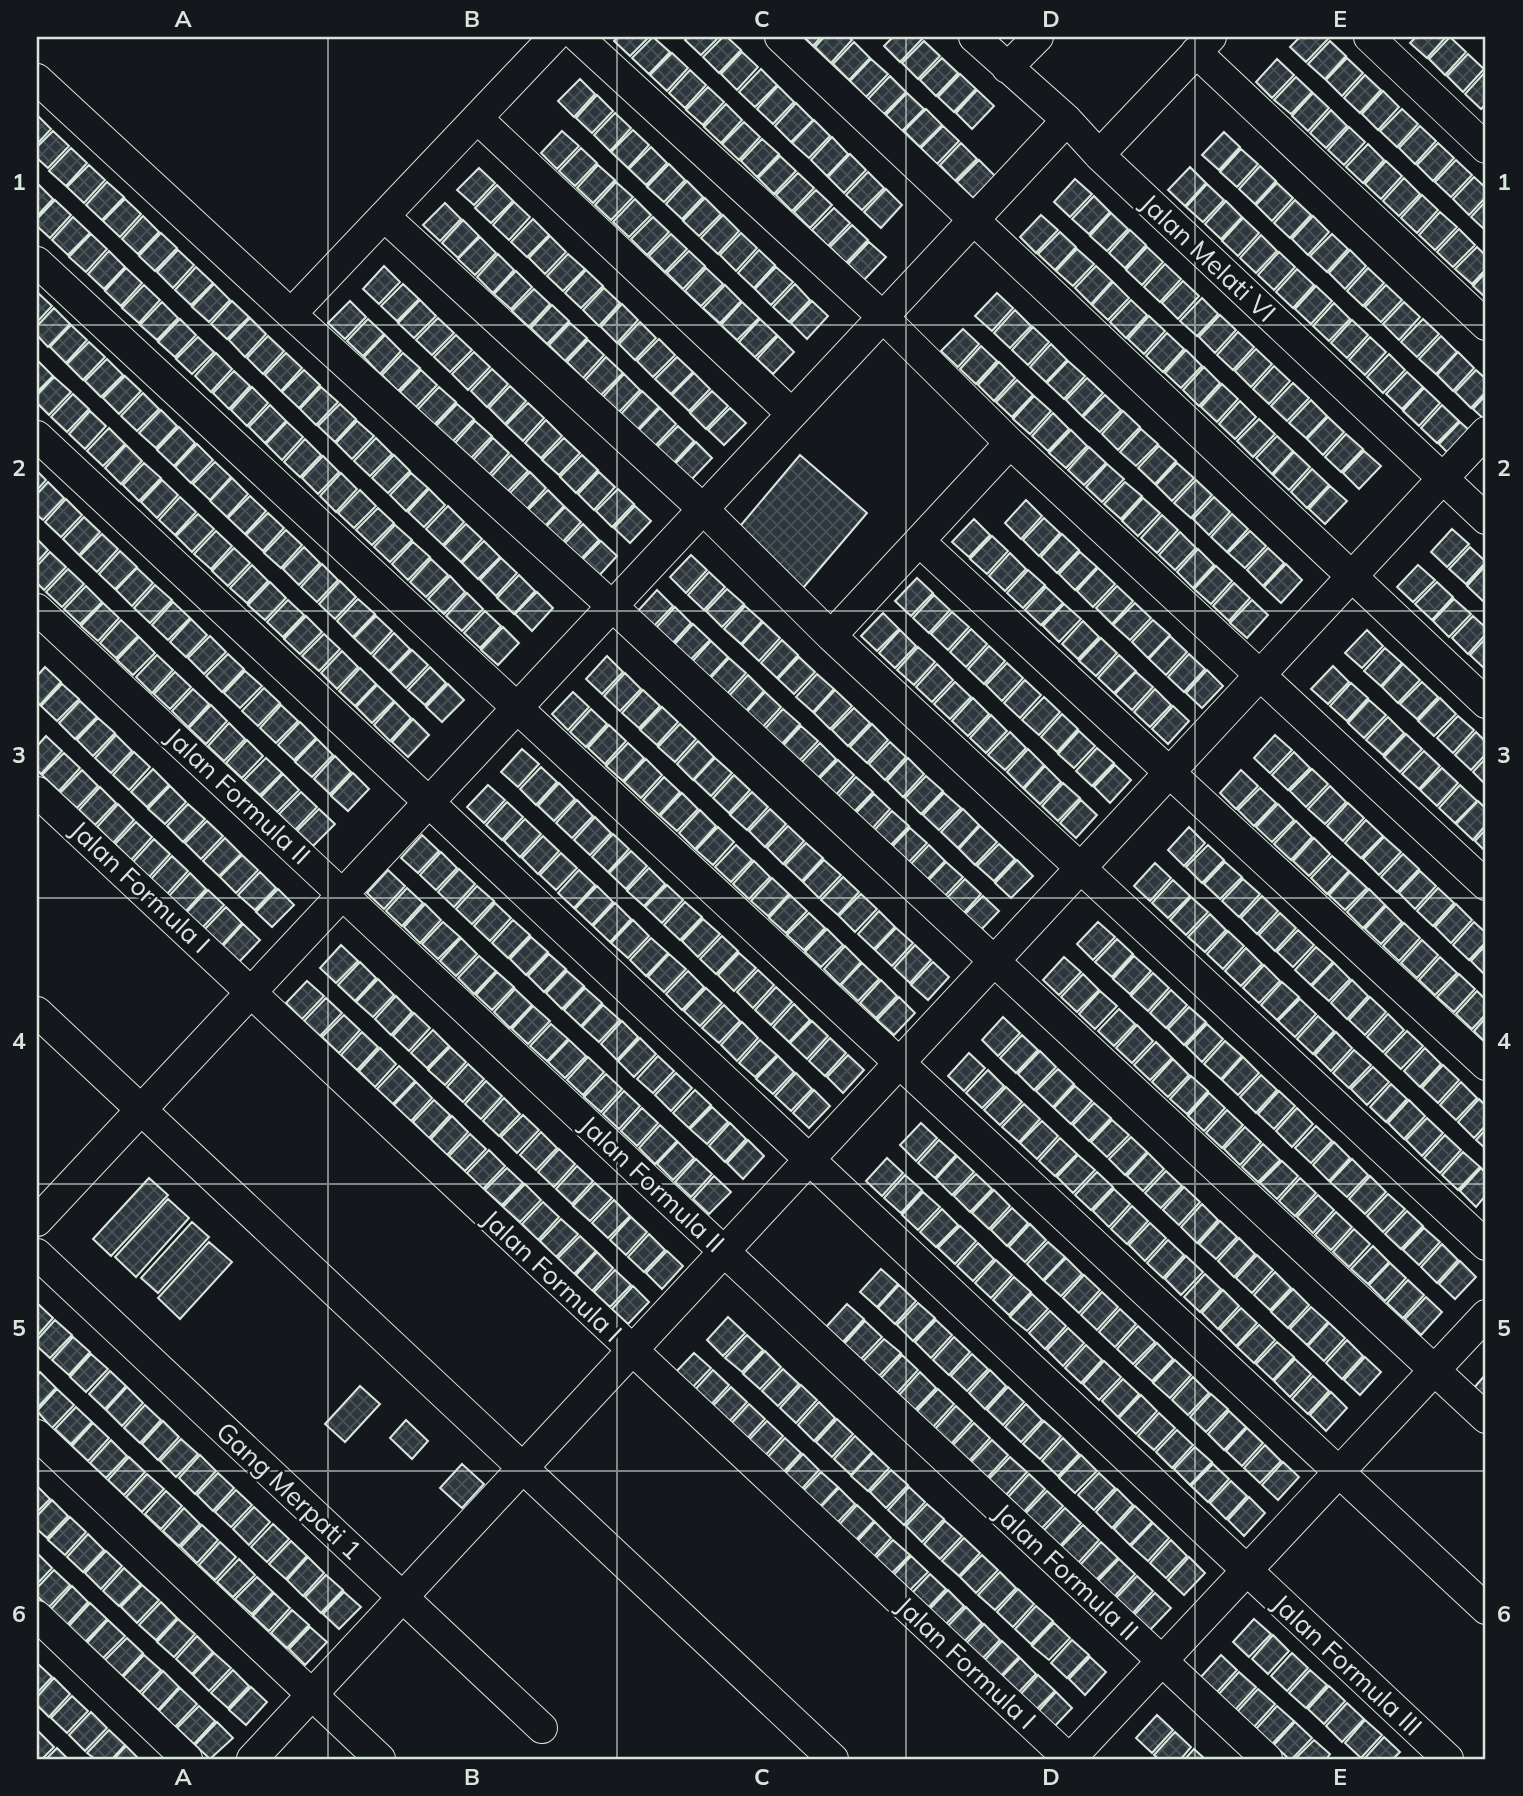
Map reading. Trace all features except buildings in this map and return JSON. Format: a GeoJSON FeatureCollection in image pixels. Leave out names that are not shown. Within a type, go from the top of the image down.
{"type":"FeatureCollection","features":[{"type":"Feature","properties":{"kind":"street"},"geometry":{"type":"LineString","coordinates":[[291,314],[554,37]]}},
{"type":"Feature","properties":{"kind":"street"},"geometry":{"type":"LineString","coordinates":[[578,37],[883,317],[1010,443],[1486,886]]}},
{"type":"Feature","properties":{"kind":"street"},"geometry":{"type":"LineString","coordinates":[[780,37],[975,218],[1486,703]]}},
{"type":"Feature","properties":{"kind":"street","name":"Jalan Melati VI"},"geometry":{"type":"LineString","coordinates":[[974,37],[1067,120],[1099,155],[1486,519]]}},
{"type":"Feature","properties":{"kind":"street"},"geometry":{"type":"LineString","coordinates":[[1007,68],[1038,37]]}},
{"type":"Feature","properties":{"kind":"street"},"geometry":{"type":"LineString","coordinates":[[1370,37],[1486,148]]}},
{"type":"Feature","properties":{"kind":"street"},"geometry":{"type":"LineString","coordinates":[[1099,155],[1203,44],[1486,325]]}},
{"type":"Feature","properties":{"kind":"street"},"geometry":{"type":"LineString","coordinates":[[37,79],[612,606],[1486,1418]]}},
{"type":"Feature","properties":{"kind":"street"},"geometry":{"type":"LineString","coordinates":[[477,118],[792,414]]}},
{"type":"Feature","properties":{"kind":"street"},"geometry":{"type":"LineString","coordinates":[[37,1221],[1067,120]]}},
{"type":"Feature","properties":{"kind":"street"},"geometry":{"type":"LineString","coordinates":[[384,216],[703,509],[831,636],[1486,1245]]}},
{"type":"Feature","properties":{"kind":"street"},"geometry":{"type":"LineString","coordinates":[[37,262],[519,706],[1486,1609]]}},
{"type":"Feature","properties":{"kind":"street"},"geometry":{"type":"LineString","coordinates":[[251,1759],[1486,432]]}},
{"type":"Feature","properties":{"kind":"street","name":"Jalan Formula III"},"geometry":{"type":"LineString","coordinates":[[37,436],[430,801],[808,1160],[1448,1759]]}},
{"type":"Feature","properties":{"kind":"street"},"geometry":{"type":"LineString","coordinates":[[831,636],[1010,443]]}},
{"type":"Feature","properties":{"kind":"street"},"geometry":{"type":"LineString","coordinates":[[919,541],[1486,1065]]}},
{"type":"Feature","properties":{"kind":"street","name":"Jalan Formula II"},"geometry":{"type":"LineString","coordinates":[[37,609],[1267,1759]]}},
{"type":"Feature","properties":{"kind":"street","name":"Jalan Formula I"},"geometry":{"type":"LineString","coordinates":[[37,792],[1070,1759]]}},
{"type":"Feature","properties":{"kind":"street"},"geometry":{"type":"LineString","coordinates":[[37,1012],[833,1759]]}},
{"type":"Feature","properties":{"kind":"street","name":"Gang Merpati 1"},"geometry":{"type":"LineString","coordinates":[[37,1254],[542,1728]]}},
{"type":"Feature","properties":{"kind":"street"},"geometry":{"type":"LineString","coordinates":[[1070,1759],[1486,1315]]}},
{"type":"Feature","properties":{"kind":"street"},"geometry":{"type":"LineString","coordinates":[[37,1435],[380,1759]]}},
{"type":"Feature","properties":{"kind":"street"},"geometry":{"type":"LineString","coordinates":[[37,1616],[187,1759]]}}]}
